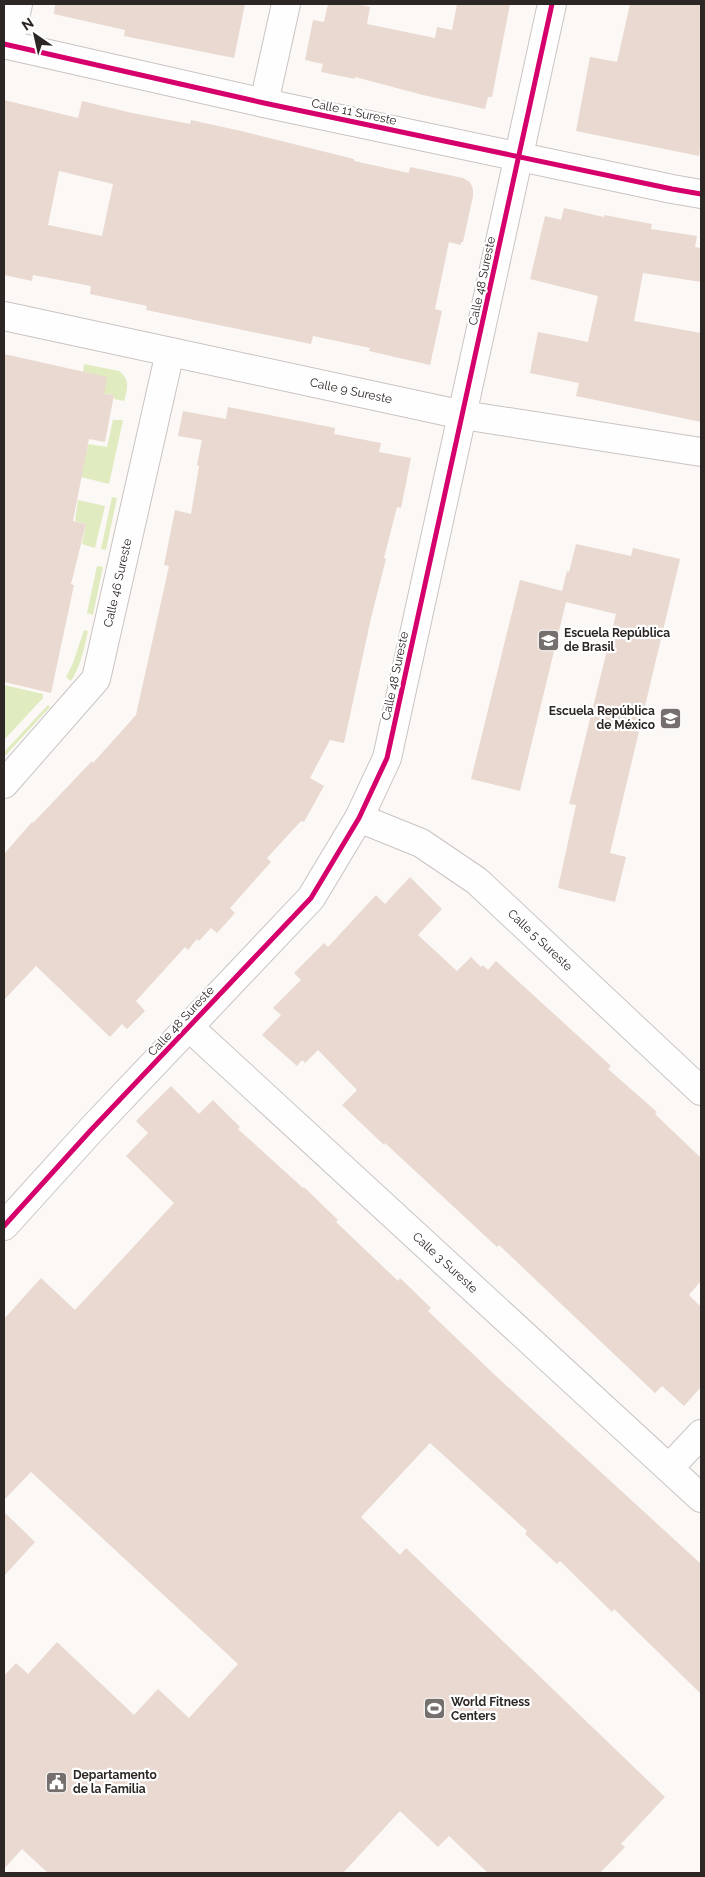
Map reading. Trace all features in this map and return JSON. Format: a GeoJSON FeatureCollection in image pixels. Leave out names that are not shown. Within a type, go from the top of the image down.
{"type":"FeatureCollection","features":[{"type":"Feature","properties":{"kind":"street"},"geometry":{"type":"LineString","coordinates":[[7,45],[18,4]]}},
{"type":"Feature","properties":{"kind":"street"},"geometry":{"type":"LineString","coordinates":[[264,103],[286,4]]}},
{"type":"Feature","properties":{"kind":"street","name":"Calle 48 Sureste"},"geometry":{"type":"LineString","coordinates":[[4,1226],[311,898],[359,818],[387,758],[552,4]]}},
{"type":"Feature","properties":{"kind":"street","name":"Calle 11 Sureste"},"geometry":{"type":"LineString","coordinates":[[7,45],[264,103],[701,194]]}},
{"type":"Feature","properties":{"kind":"street","name":"Calle 9 Sureste"},"geometry":{"type":"LineString","coordinates":[[4,316],[463,415],[701,452]]}},
{"type":"Feature","properties":{"kind":"street","name":"Calle 46 Sureste"},"geometry":{"type":"LineString","coordinates":[[4,784],[96,679],[170,352]]}},
{"type":"Feature","properties":{"kind":"street","name":"Calle 5 Sureste"},"geometry":{"type":"LineString","coordinates":[[359,818],[422,843],[477,881],[701,1091]]}},
{"type":"Feature","properties":{"kind":"street","name":"Calle 3 Sureste"},"geometry":{"type":"LineString","coordinates":[[189,1027],[701,1498]]}},
{"type":"Feature","properties":{"kind":"street"},"geometry":{"type":"LineString","coordinates":[[668,1468],[701,1434]]}},
{"type":"Feature","properties":{"kind":"green space"},"geometry":{"type":"Polygon","coordinates":[[[84,364],[119,371],[123,374],[127,384],[124,401],[114,399],[114,395],[104,394],[83,372],[84,364]]]}},
{"type":"Feature","properties":{"kind":"green space"},"geometry":{"type":"Polygon","coordinates":[[[113,420],[123,420],[109,484],[81,477],[88,444],[107,447],[113,420]]]}},
{"type":"Feature","properties":{"kind":"green space"},"geometry":{"type":"Polygon","coordinates":[[[112,497],[117,498],[106,550],[101,549],[112,497]]]}},
{"type":"Feature","properties":{"kind":"green space"},"geometry":{"type":"Polygon","coordinates":[[[78,500],[105,506],[95,548],[82,544],[86,524],[75,521],[78,500]]]}},
{"type":"Feature","properties":{"kind":"green space"},"geometry":{"type":"Polygon","coordinates":[[[97,566],[103,567],[93,615],[87,613],[97,566]]]}},
{"type":"Feature","properties":{"kind":"green space"},"geometry":{"type":"Polygon","coordinates":[[[84,630],[88,631],[84,651],[71,681],[66,677],[73,663],[84,630]]]}},
{"type":"Feature","properties":{"kind":"green space"},"geometry":{"type":"Polygon","coordinates":[[[4,685],[43,694],[43,698],[4,740],[4,685]]]}},
{"type":"Feature","properties":{"kind":"green space"},"geometry":{"type":"Polygon","coordinates":[[[48,705],[50,707],[4,757],[4,752],[48,705]]]}},
{"type":"Feature","properties":{"kind":"building"},"geometry":{"type":"Polygon","coordinates":[[[55,4],[245,4],[234,58],[124,36],[125,30],[54,14],[55,4]]]}},
{"type":"Feature","properties":{"kind":"building"},"geometry":{"type":"Polygon","coordinates":[[[328,4],[356,4],[370,7],[367,24],[435,38],[437,27],[452,30],[457,4],[510,4],[492,97],[488,97],[485,109],[355,77],[355,79],[321,72],[323,64],[305,60],[313,20],[324,22],[328,4]]]}},
{"type":"Feature","properties":{"kind":"building"},"geometry":{"type":"Polygon","coordinates":[[[630,4],[701,4],[701,140],[699,156],[576,131],[590,57],[617,62],[630,4]]]}},
{"type":"Feature","properties":{"kind":"building"},"geometry":{"type":"Polygon","coordinates":[[[4,100],[78,118],[82,101],[190,124],[191,120],[409,173],[410,167],[463,178],[470,182],[473,189],[463,242],[461,242],[461,245],[449,242],[435,309],[442,311],[430,365],[369,351],[370,348],[313,336],[311,344],[146,310],[147,306],[90,294],[91,286],[33,275],[32,281],[4,275],[4,100]],[[59,171],[48,225],[102,236],[113,184],[59,171]]]}},
{"type":"Feature","properties":{"kind":"building"},"geometry":{"type":"Polygon","coordinates":[[[564,208],[604,217],[604,215],[652,224],[651,229],[697,236],[695,247],[701,248],[701,282],[643,273],[634,321],[701,333],[701,422],[576,396],[579,383],[530,373],[538,332],[588,342],[598,296],[530,279],[545,216],[561,220],[564,208]]]}},
{"type":"Feature","properties":{"kind":"building"},"geometry":{"type":"Polygon","coordinates":[[[4,354],[107,377],[104,394],[114,395],[105,442],[89,439],[73,521],[86,524],[71,584],[74,585],[51,693],[4,682],[4,354]]]}},
{"type":"Feature","properties":{"kind":"building"},"geometry":{"type":"Polygon","coordinates":[[[228,407],[335,428],[334,434],[381,443],[379,452],[411,458],[401,508],[397,507],[384,558],[386,559],[344,743],[330,740],[310,778],[324,786],[304,822],[301,821],[267,858],[271,862],[230,908],[235,913],[217,933],[211,928],[199,941],[197,939],[188,950],[185,947],[136,1001],[145,1011],[127,1029],[122,1024],[110,1037],[36,966],[4,1000],[4,854],[32,822],[92,761],[93,763],[136,715],[169,566],[164,565],[175,510],[191,514],[199,466],[197,465],[202,440],[178,436],[183,411],[226,419],[228,407]]]}},
{"type":"Feature","properties":{"kind":"building"},"geometry":{"type":"Polygon","coordinates":[[[576,544],[631,556],[633,548],[680,559],[610,853],[626,857],[615,902],[558,888],[576,805],[569,804],[616,614],[566,602],[520,791],[471,779],[520,580],[562,591],[576,544]]]}},
{"type":"Feature","properties":{"kind":"building"},"geometry":{"type":"Polygon","coordinates":[[[410,877],[442,909],[418,935],[457,971],[471,957],[481,967],[483,965],[488,970],[496,961],[611,1066],[608,1069],[657,1112],[655,1114],[701,1158],[701,1281],[689,1295],[701,1307],[701,1387],[684,1406],[662,1386],[655,1393],[499,1245],[497,1247],[342,1105],[357,1090],[318,1050],[305,1063],[302,1060],[297,1066],[262,1035],[281,1015],[273,1008],[301,980],[294,973],[324,943],[328,947],[376,895],[385,904],[410,877]]]}},
{"type":"Feature","properties":{"kind":"building"},"geometry":{"type":"Polygon","coordinates":[[[171,1086],[199,1114],[213,1100],[240,1127],[238,1129],[304,1187],[338,1220],[336,1222],[398,1281],[400,1278],[431,1308],[428,1311],[497,1377],[701,1564],[701,1694],[614,1609],[612,1612],[560,1561],[557,1564],[525,1534],[527,1531],[430,1443],[361,1517],[400,1555],[406,1548],[665,1797],[621,1844],[625,1847],[600,1873],[488,1873],[449,1836],[438,1847],[400,1811],[343,1873],[48,1873],[22,1849],[4,1869],[4,1676],[16,1663],[28,1674],[57,1642],[134,1715],[158,1689],[189,1718],[238,1664],[31,1472],[4,1500],[4,1319],[41,1278],[75,1310],[174,1203],[126,1156],[148,1133],[136,1121],[171,1086]]]}},
{"type":"Feature","properties":{"kind":"building"},"geometry":{"type":"Polygon","coordinates":[[[4,1512],[35,1542],[4,1576],[4,1512]]]}},
{"type":"Feature","properties":{"kind":"cycle path"},"geometry":{"type":"LineString","coordinates":[[4,1226],[91,1130],[311,898],[359,818],[387,758],[552,4]]}},
{"type":"Feature","properties":{"kind":"cycle path"},"geometry":{"type":"LineString","coordinates":[[4,44],[264,103],[701,194]]}},
{"type":"Feature","properties":{"kind":"place","name":"Escuela República de Brasil"},"geometry":{"type":"Point","coordinates":[548,640]}},
{"type":"Feature","properties":{"kind":"place","name":"Escuela República de México"},"geometry":{"type":"Point","coordinates":[671,718]}},
{"type":"Feature","properties":{"kind":"place","name":"World Fitness Centers"},"geometry":{"type":"Point","coordinates":[435,1709]}},
{"type":"Feature","properties":{"kind":"place","name":"Departamento de la Familia"},"geometry":{"type":"Point","coordinates":[57,1782]}}]}
